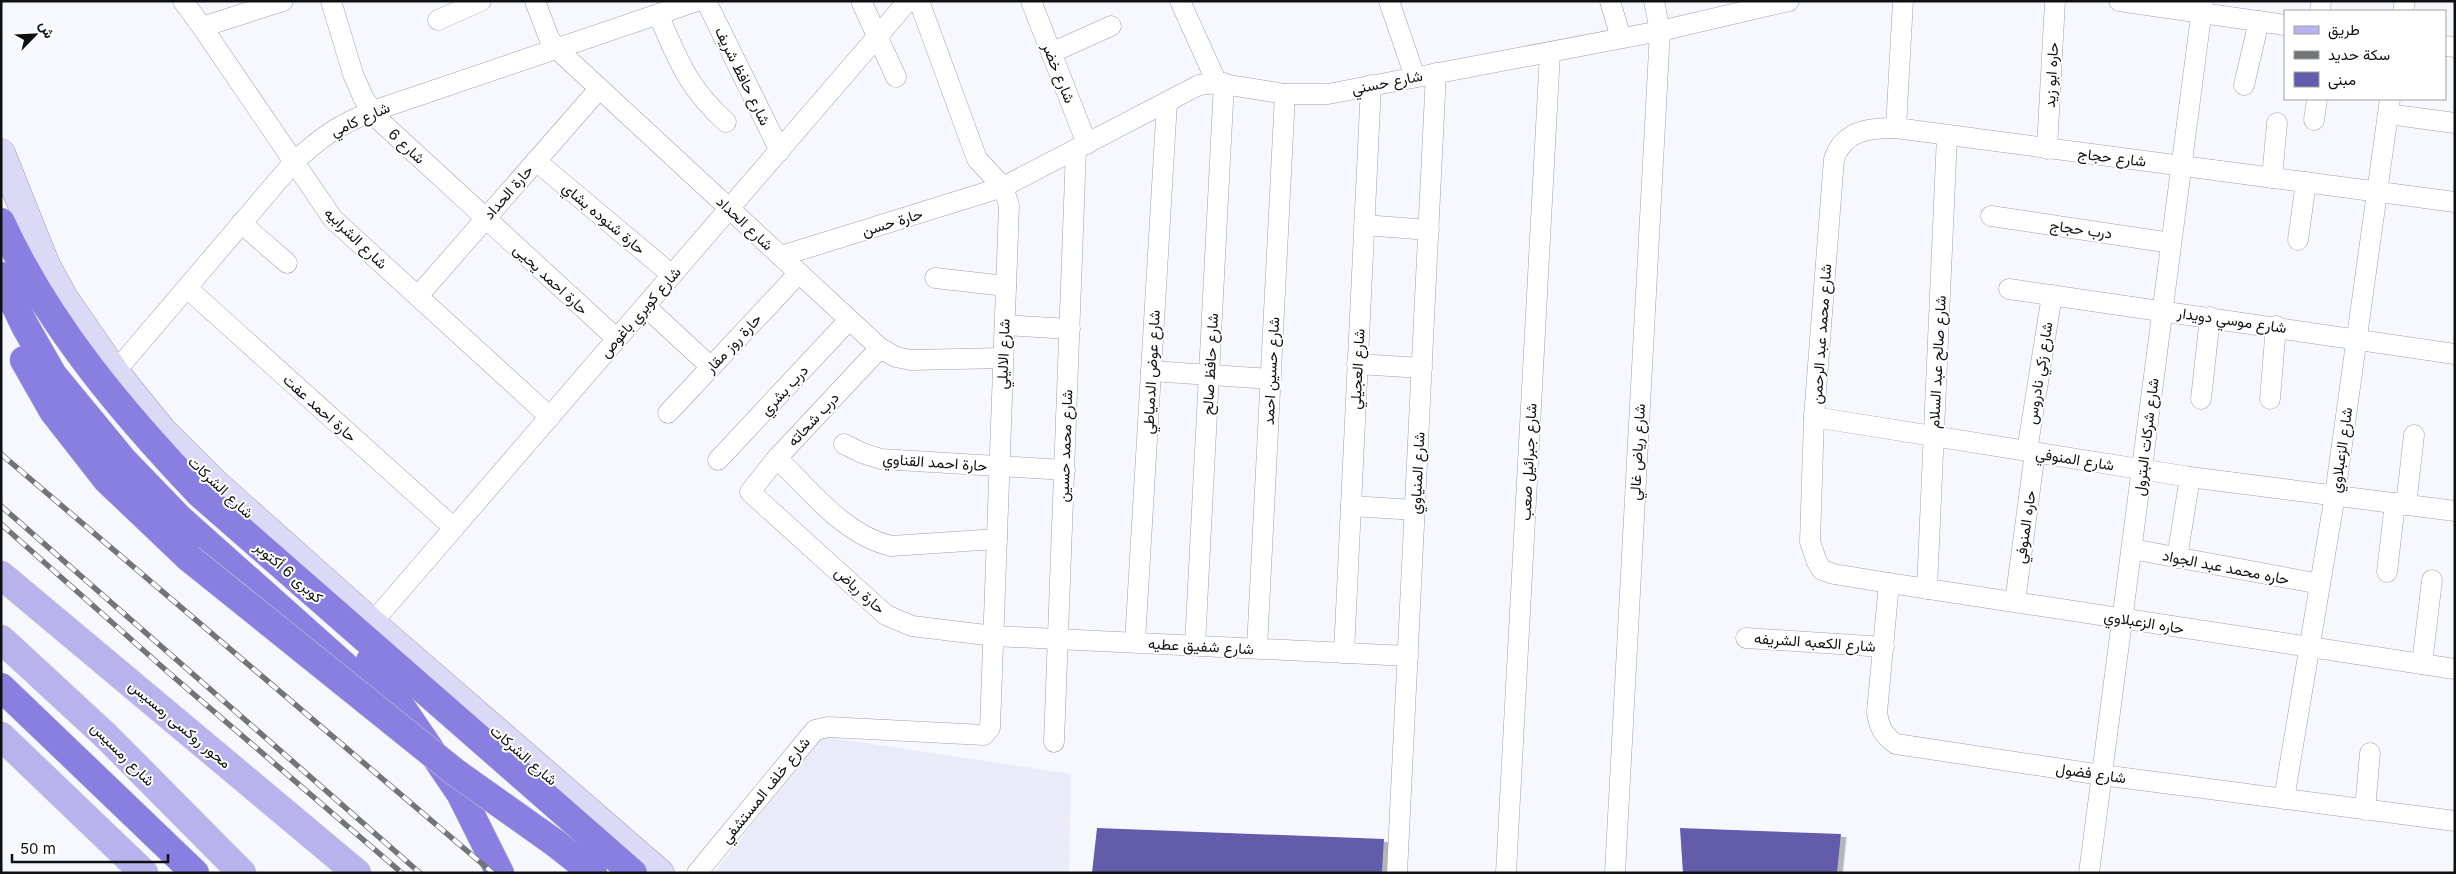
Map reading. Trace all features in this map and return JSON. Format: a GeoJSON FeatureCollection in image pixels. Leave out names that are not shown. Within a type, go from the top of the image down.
{"type":"FeatureCollection","features":[{"type":"Feature","properties":{"kind":"highway","name":"كوبرى 6 أكتوبر"},"geometry":{"type":"LineString","coordinates":[[1,222],[45,301],[91,370],[142,434],[200,494],[633,873]]}},
{"type":"Feature","properties":{"kind":"highway"},"geometry":{"type":"LineString","coordinates":[[1,276],[53,375],[122,460],[179,518],[371,689],[407,727],[460,793]]}},
{"type":"Feature","properties":{"kind":"highway"},"geometry":{"type":"LineString","coordinates":[[1,317],[53,411],[107,480],[189,558],[455,772],[593,873]]}},
{"type":"Feature","properties":{"kind":"highway"},"geometry":{"type":"LineString","coordinates":[[341,618],[460,793],[500,873]]}},
{"type":"Feature","properties":{"kind":"highway"},"geometry":{"type":"LineString","coordinates":[[1,687],[195,873]]}},
{"type":"Feature","properties":{"kind":"main road","name":"شارع الشركات"},"geometry":{"type":"LineString","coordinates":[[1,153],[46,265],[64,298],[115,372],[162,430],[215,483],[372,624],[660,873]]}},
{"type":"Feature","properties":{"kind":"main road","name":"شارع الشركات"},"geometry":{"type":"LineString","coordinates":[[1,177],[18,224],[52,297],[97,364],[143,421],[172,452],[346,610],[645,873]]}},
{"type":"Feature","properties":{"kind":"main road","name":"محور روكسى رمسيس"},"geometry":{"type":"LineString","coordinates":[[1,575],[357,873]]}},
{"type":"Feature","properties":{"kind":"main road","name":"شارع رمسيس"},"geometry":{"type":"LineString","coordinates":[[1,639],[106,736],[242,873]]}},
{"type":"Feature","properties":{"kind":"main road"},"geometry":{"type":"LineString","coordinates":[[1,736],[144,873]]}},
{"type":"Feature","properties":{"kind":"street","name":"شارع الشرابيه"},"geometry":{"type":"LineString","coordinates":[[183,1],[333,219],[550,417]]}},
{"type":"Feature","properties":{"kind":"street"},"geometry":{"type":"LineString","coordinates":[[202,27],[284,1]]}},
{"type":"Feature","properties":{"kind":"street","name":"شارع 6"},"geometry":{"type":"LineString","coordinates":[[331,1],[353,74],[364,99],[380,121],[486,218]]}},
{"type":"Feature","properties":{"kind":"street"},"geometry":{"type":"LineString","coordinates":[[438,20],[481,1]]}},
{"type":"Feature","properties":{"kind":"street","name":"شارع الحداد"},"geometry":{"type":"LineString","coordinates":[[535,1],[549,38],[557,49],[880,348],[896,358],[911,360],[1003,358]]}},
{"type":"Feature","properties":{"kind":"street","name":"شارع كامي"},"geometry":{"type":"LineString","coordinates":[[115,372],[293,163],[320,138],[344,122],[373,110],[697,1]]}},
{"type":"Feature","properties":{"kind":"street","name":"شارع حافظ شريف"},"geometry":{"type":"LineString","coordinates":[[706,1],[780,151]]}},
{"type":"Feature","properties":{"kind":"street","name":"شارع كوبري باغوص"},"geometry":{"type":"LineString","coordinates":[[372,624],[908,1]]}},
{"type":"Feature","properties":{"kind":"street"},"geometry":{"type":"LineString","coordinates":[[919,1],[977,159],[1004,187]]}},
{"type":"Feature","properties":{"kind":"street","name":"شارع خضر"},"geometry":{"type":"LineString","coordinates":[[1031,1],[1051,52],[1082,147]]}},
{"type":"Feature","properties":{"kind":"street"},"geometry":{"type":"LineString","coordinates":[[1180,1],[1220,83]]}},
{"type":"Feature","properties":{"kind":"street"},"geometry":{"type":"LineString","coordinates":[[1390,1],[1415,77]]}},
{"type":"Feature","properties":{"kind":"street"},"geometry":{"type":"LineString","coordinates":[[1610,1],[1621,38]]}},
{"type":"Feature","properties":{"kind":"street","name":"شارع رياض غالي"},"geometry":{"type":"LineString","coordinates":[[1615,873],[1660,31],[1654,1]]}},
{"type":"Feature","properties":{"kind":"street"},"geometry":{"type":"LineString","coordinates":[[1896,128],[1903,1]]}},
{"type":"Feature","properties":{"kind":"street","name":"حاره ابو زيد"},"geometry":{"type":"LineString","coordinates":[[2046,149],[2055,1]]}},
{"type":"Feature","properties":{"kind":"street"},"geometry":{"type":"LineString","coordinates":[[2119,1],[2202,7],[2259,21],[2284,25]]}},
{"type":"Feature","properties":{"kind":"street","name":"شارع حسني"},"geometry":{"type":"LineString","coordinates":[[1004,187],[1199,85],[1220,83],[1285,94],[1328,94],[1660,31],[1781,2]]}},
{"type":"Feature","properties":{"kind":"street"},"geometry":{"type":"LineString","coordinates":[[862,3],[896,77]]}},
{"type":"Feature","properties":{"kind":"street","name":"شارع شركات البترول"},"geometry":{"type":"LineString","coordinates":[[2089,873],[2202,7]]}},
{"type":"Feature","properties":{"kind":"street"},"geometry":{"type":"LineString","coordinates":[[658,14],[683,72],[695,91],[726,122]]}},
{"type":"Feature","properties":{"kind":"street"},"geometry":{"type":"LineString","coordinates":[[2244,85],[2259,21]]}},
{"type":"Feature","properties":{"kind":"street"},"geometry":{"type":"LineString","coordinates":[[1051,52],[1111,26]]}},
{"type":"Feature","properties":{"kind":"street","name":"شارع جبرائيل صعب"},"geometry":{"type":"LineString","coordinates":[[1506,873],[1550,52]]}},
{"type":"Feature","properties":{"kind":"street","name":"شارع المنياوي"},"geometry":{"type":"LineString","coordinates":[[1397,873],[1436,73]]}},
{"type":"Feature","properties":{"kind":"street","name":"شارع حافظ صالح"},"geometry":{"type":"LineString","coordinates":[[1195,645],[1209,375],[1220,83]]}},
{"type":"Feature","properties":{"kind":"street","name":"شارع العجيلي"},"geometry":{"type":"LineString","coordinates":[[1344,652],[1371,85]]}},
{"type":"Feature","properties":{"kind":"street","name":"حارة الحداد"},"geometry":{"type":"LineString","coordinates":[[418,296],[599,88]]}},
{"type":"Feature","properties":{"kind":"street","name":"شارع حسين احمد"},"geometry":{"type":"LineString","coordinates":[[1257,648],[1285,94]]}},
{"type":"Feature","properties":{"kind":"street"},"geometry":{"type":"LineString","coordinates":[[2314,120],[2317,100]]}},
{"type":"Feature","properties":{"kind":"street","name":"شارع عوض الدمياطي"},"geometry":{"type":"LineString","coordinates":[[1135,642],[1167,102]]}},
{"type":"Feature","properties":{"kind":"street"},"geometry":{"type":"LineString","coordinates":[[2389,106],[2455,123]]}},
{"type":"Feature","properties":{"kind":"street","name":"شارع الزعبلاوي"},"geometry":{"type":"LineString","coordinates":[[2284,799],[2335,495],[2389,106]]}},
{"type":"Feature","properties":{"kind":"street"},"geometry":{"type":"LineString","coordinates":[[2272,178],[2277,122]]}},
{"type":"Feature","properties":{"kind":"street","name":"شارع محمد عبد الرحمن"},"geometry":{"type":"LineString","coordinates":[[1834,574],[1822,570],[1810,542],[1814,418],[1834,159],[1844,140],[1853,134],[1876,128],[1896,128]]}},
{"type":"Feature","properties":{"kind":"street","name":"شارع حجاج"},"geometry":{"type":"LineString","coordinates":[[1896,128],[2455,202]]}},
{"type":"Feature","properties":{"kind":"street","name":"شارع صالح عبد السلام"},"geometry":{"type":"LineString","coordinates":[[1927,589],[1947,136]]}},
{"type":"Feature","properties":{"kind":"street","name":"شارع محمد حسين"},"geometry":{"type":"LineString","coordinates":[[1054,742],[1070,329],[1082,147]]}},
{"type":"Feature","properties":{"kind":"street","name":"حارة شنوده بشاي"},"geometry":{"type":"LineString","coordinates":[[536,161],[672,275]]}},
{"type":"Feature","properties":{"kind":"street"},"geometry":{"type":"LineString","coordinates":[[2298,240],[2306,182]]}},
{"type":"Feature","properties":{"kind":"street","name":"حارة حسن"},"geometry":{"type":"LineString","coordinates":[[781,256],[1004,187]]}},
{"type":"Feature","properties":{"kind":"street","name":"شارع الاليلي"},"geometry":{"type":"LineString","coordinates":[[990,728],[1009,205],[1004,187]]}},
{"type":"Feature","properties":{"kind":"street","name":"درب حجاج"},"geometry":{"type":"LineString","coordinates":[[1991,216],[2171,243]]}},
{"type":"Feature","properties":{"kind":"street","name":"حارة احمد يحيى"},"geometry":{"type":"LineString","coordinates":[[486,218],[617,339]]}},
{"type":"Feature","properties":{"kind":"street"},"geometry":{"type":"LineString","coordinates":[[241,224],[287,263]]}},
{"type":"Feature","properties":{"kind":"street"},"geometry":{"type":"LineString","coordinates":[[1364,226],[1429,230]]}},
{"type":"Feature","properties":{"kind":"street","name":"حارة روز مقار"},"geometry":{"type":"LineString","coordinates":[[668,413],[799,273]]}},
{"type":"Feature","properties":{"kind":"street"},"geometry":{"type":"LineString","coordinates":[[935,278],[1006,286]]}},
{"type":"Feature","properties":{"kind":"street","name":"حارة احمد عفت"},"geometry":{"type":"LineString","coordinates":[[186,288],[454,528]]}},
{"type":"Feature","properties":{"kind":"street","name":"شارع موسي دويدار"},"geometry":{"type":"LineString","coordinates":[[2009,289],[2276,326],[2455,354]]}},
{"type":"Feature","properties":{"kind":"street","name":"شارع زكي نادروس"},"geometry":{"type":"LineString","coordinates":[[2031,452],[2052,295]]}},
{"type":"Feature","properties":{"kind":"street"},"geometry":{"type":"LineString","coordinates":[[645,306],[710,367]]}},
{"type":"Feature","properties":{"kind":"street"},"geometry":{"type":"LineString","coordinates":[[2201,399],[2210,317]]}},
{"type":"Feature","properties":{"kind":"street","name":"درب بشري"},"geometry":{"type":"LineString","coordinates":[[718,460],[849,320]]}},
{"type":"Feature","properties":{"kind":"street"},"geometry":{"type":"LineString","coordinates":[[1004,325],[1070,329]]}},
{"type":"Feature","properties":{"kind":"street"},"geometry":{"type":"LineString","coordinates":[[2270,399],[2276,326]]}},
{"type":"Feature","properties":{"kind":"street","name":"درب شحاته"},"geometry":{"type":"LineString","coordinates":[[750,492],[777,458],[880,348]]}},
{"type":"Feature","properties":{"kind":"street"},"geometry":{"type":"LineString","coordinates":[[1358,364],[1422,368]]}},
{"type":"Feature","properties":{"kind":"street"},"geometry":{"type":"LineString","coordinates":[[1151,371],[1271,379]]}},
{"type":"Feature","properties":{"kind":"street","name":"شارع المنوفي"},"geometry":{"type":"LineString","coordinates":[[1814,418],[2190,477],[2455,511]]}},
{"type":"Feature","properties":{"kind":"street"},"geometry":{"type":"LineString","coordinates":[[2387,572],[2414,435]]}},
{"type":"Feature","properties":{"kind":"street","name":"حارة احمد القناوي"},"geometry":{"type":"LineString","coordinates":[[844,444],[862,453],[881,459],[1064,470]]}},
{"type":"Feature","properties":{"kind":"street","name":"حاره المنوفي"},"geometry":{"type":"LineString","coordinates":[[2014,602],[2031,452]]}},
{"type":"Feature","properties":{"kind":"street"},"geometry":{"type":"LineString","coordinates":[[777,458],[838,516],[874,542],[891,546],[997,539]]}},
{"type":"Feature","properties":{"kind":"street"},"geometry":{"type":"LineString","coordinates":[[2177,558],[2190,477]]}},
{"type":"Feature","properties":{"kind":"street","name":"حارة رياض"},"geometry":{"type":"LineString","coordinates":[[750,492],[886,615],[896,621],[912,626],[994,636]]}},
{"type":"Feature","properties":{"kind":"street"},"geometry":{"type":"LineString","coordinates":[[1351,506],[1415,510]]}},
{"type":"Feature","properties":{"kind":"street","name":"حاره محمد عبد الجواد"},"geometry":{"type":"LineString","coordinates":[[2132,549],[2320,584]]}},
{"type":"Feature","properties":{"kind":"street","name":"حاره الزعبلاوي"},"geometry":{"type":"LineString","coordinates":[[1834,574],[2455,669]]}},
{"type":"Feature","properties":{"kind":"street"},"geometry":{"type":"LineString","coordinates":[[2422,664],[2432,580]]}},
{"type":"Feature","properties":{"kind":"street","name":"شارع فضول"},"geometry":{"type":"LineString","coordinates":[[1889,583],[1877,712],[1878,725],[1885,737],[1896,744],[2102,775],[2455,821]]}},
{"type":"Feature","properties":{"kind":"street","name":"شارع شفيق عطيه"},"geometry":{"type":"LineString","coordinates":[[994,636],[1408,656]]}},
{"type":"Feature","properties":{"kind":"street","name":"شارع الكعبه الشريفه"},"geometry":{"type":"LineString","coordinates":[[1746,638],[1884,647]]}},
{"type":"Feature","properties":{"kind":"street","name":"شارع خلف المستشفي"},"geometry":{"type":"LineString","coordinates":[[697,873],[815,730],[828,727],[984,735],[990,728]]}},
{"type":"Feature","properties":{"kind":"street"},"geometry":{"type":"LineString","coordinates":[[2365,810],[2370,754]]}},
{"type":"Feature","properties":{"kind":"shaded area"},"geometry":{"type":"Polygon","coordinates":[[[820,736],[1071,774],[1069,873],[714,873],[820,736]]]}},
{"type":"Feature","properties":{"kind":"building"},"geometry":{"type":"Polygon","coordinates":[[[1097,828],[1384,839],[1382,873],[1092,873],[1097,828]]]}},
{"type":"Feature","properties":{"kind":"building"},"geometry":{"type":"Polygon","coordinates":[[[1680,828],[1841,834],[1837,873],[1683,873],[1680,828]]]}},
{"type":"Feature","properties":{"kind":"railway"},"geometry":{"type":"LineString","coordinates":[[1,454],[493,873]]}},
{"type":"Feature","properties":{"kind":"railway"},"geometry":{"type":"LineString","coordinates":[[1,506],[420,873]]}},
{"type":"Feature","properties":{"kind":"railway"},"geometry":{"type":"LineString","coordinates":[[1,524],[169,673],[402,873]]}}]}
